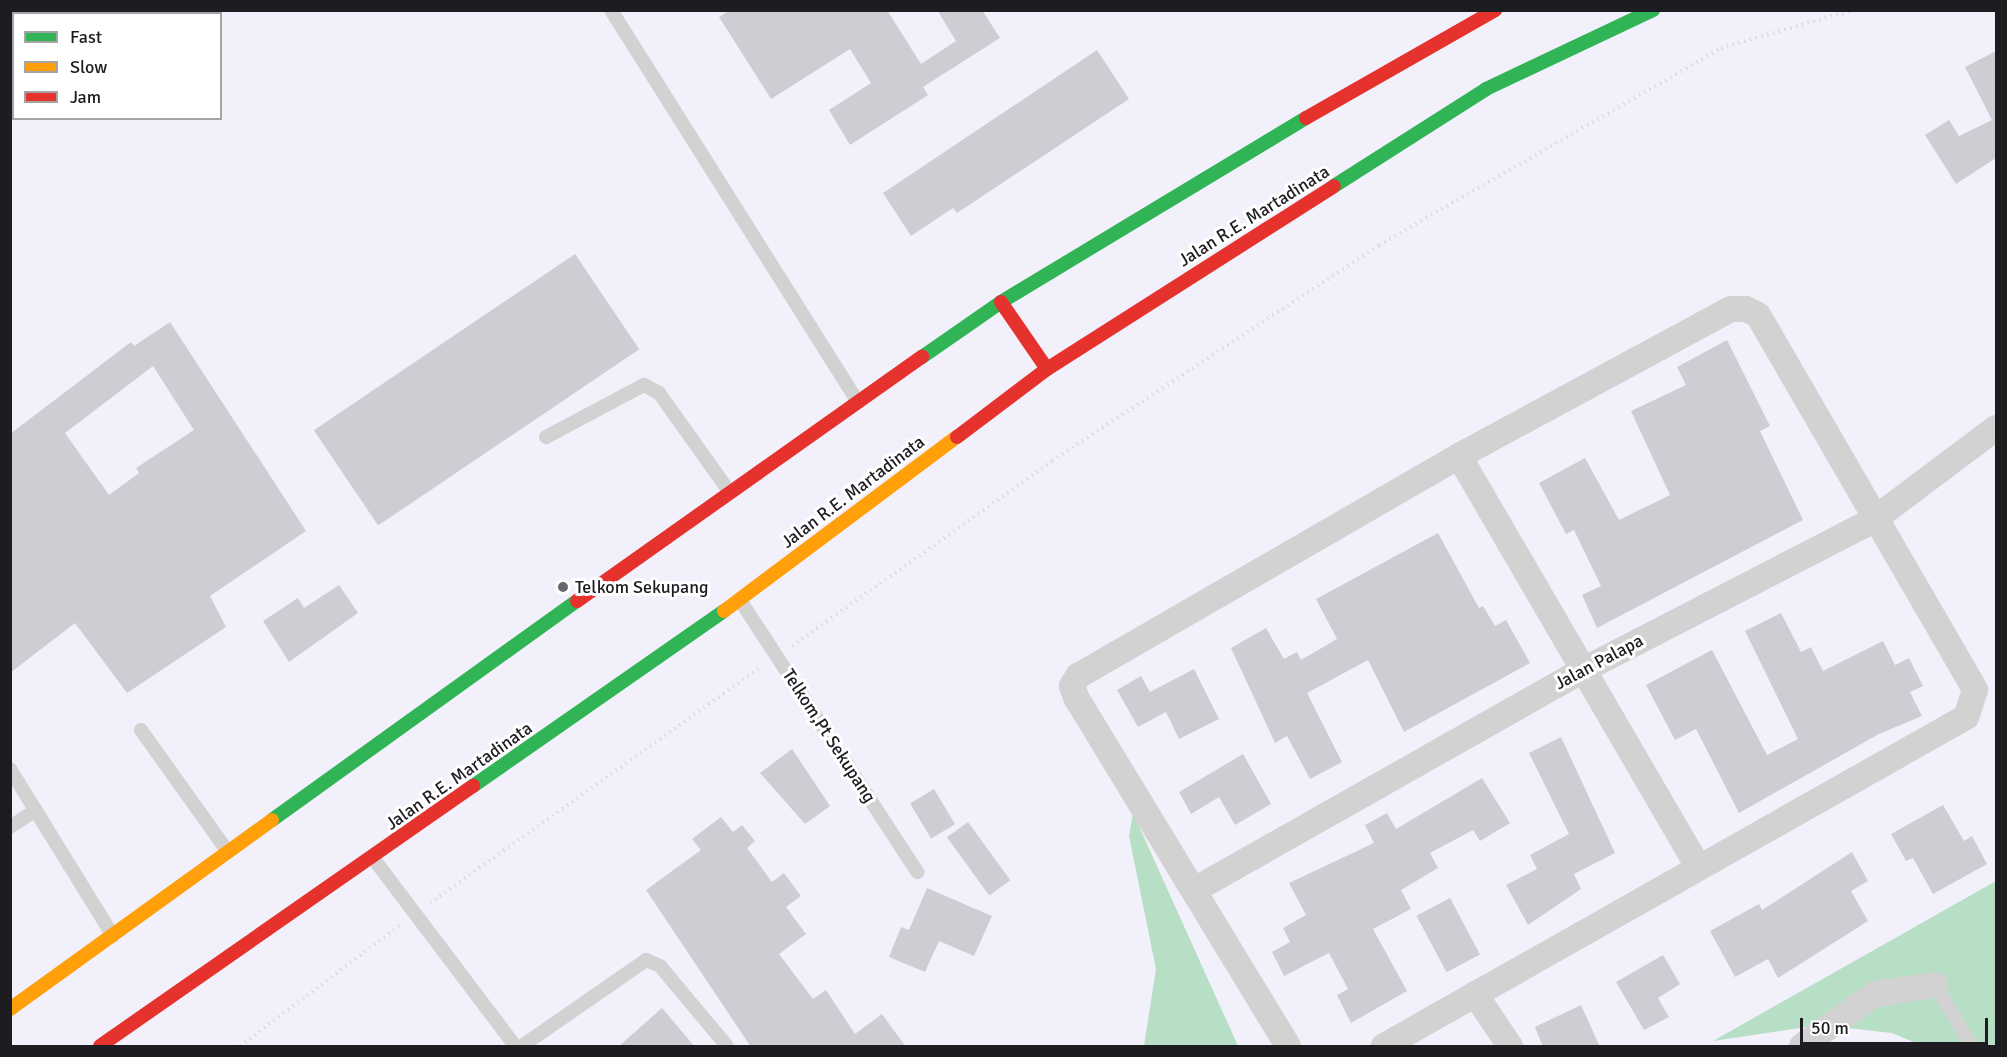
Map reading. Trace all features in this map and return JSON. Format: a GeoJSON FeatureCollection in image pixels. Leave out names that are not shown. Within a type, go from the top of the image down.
{"type":"FeatureCollection","features":[{"type":"Feature","properties":{"kind":"highway"},"geometry":{"type":"LineString","coordinates":[[10,1009],[729,490],[1001,302],[1447,33],[1495,10]]}},
{"type":"Feature","properties":{"kind":"highway","name":"Jalan R.E. Martadinata"},"geometry":{"type":"LineString","coordinates":[[100,1047],[740,600],[1047,369],[1486,89],[1653,10]]}},
{"type":"Feature","properties":{"kind":"highway"},"geometry":{"type":"LineString","coordinates":[[1001,302],[1047,369]]}},
{"type":"Feature","properties":{"kind":"street"},"geometry":{"type":"LineString","coordinates":[[1288,1047],[1196,889],[1076,697],[1072,686],[1078,676],[1460,456],[1731,309],[1746,309],[1758,315],[1872,521],[1975,690],[1966,717],[1697,866],[1384,1047]]}},
{"type":"Feature","properties":{"kind":"street","name":"Jalan Palapa"},"geometry":{"type":"LineString","coordinates":[[1196,889],[1585,669],[1872,521],[1996,428]]}},
{"type":"Feature","properties":{"kind":"street"},"geometry":{"type":"LineString","coordinates":[[1460,456],[1697,866]]}},
{"type":"Feature","properties":{"kind":"street"},"geometry":{"type":"LineString","coordinates":[[1802,1047],[1875,994],[1935,985]]}},
{"type":"Feature","properties":{"kind":"street"},"geometry":{"type":"LineString","coordinates":[[1475,994],[1510,1047]]}},
{"type":"Feature","properties":{"kind":"lane"},"geometry":{"type":"LineString","coordinates":[[611,10],[857,400]]}},
{"type":"Feature","properties":{"kind":"lane"},"geometry":{"type":"LineString","coordinates":[[546,437],[644,385],[659,393],[729,490]]}},
{"type":"Feature","properties":{"kind":"lane","name":"Telkom,Pt Sekupang"},"geometry":{"type":"LineString","coordinates":[[740,600],[917,873]]}},
{"type":"Feature","properties":{"kind":"lane"},"geometry":{"type":"LineString","coordinates":[[141,730],[228,852]]}},
{"type":"Feature","properties":{"kind":"lane"},"geometry":{"type":"LineString","coordinates":[[10,769],[113,936]]}},
{"type":"Feature","properties":{"kind":"lane"},"geometry":{"type":"LineString","coordinates":[[10,827],[36,810]]}},
{"type":"Feature","properties":{"kind":"lane"},"geometry":{"type":"LineString","coordinates":[[373,858],[412,916],[514,1047]]}},
{"type":"Feature","properties":{"kind":"lane"},"geometry":{"type":"LineString","coordinates":[[522,1047],[646,960],[660,966],[727,1047]]}},
{"type":"Feature","properties":{"kind":"lane"},"geometry":{"type":"LineString","coordinates":[[1935,985],[1972,1047]]}},
{"type":"Feature","properties":{"kind":"path"},"geometry":{"type":"LineString","coordinates":[[240,1047],[412,916],[1052,461],[1379,245],[1721,48],[1853,10]]}},
{"type":"Feature","properties":{"kind":"green space"},"geometry":{"type":"Polygon","coordinates":[[[1133,813],[1238,1046],[1144,1046],[1156,969],[1129,836],[1133,813]]]}},
{"type":"Feature","properties":{"kind":"green space"},"geometry":{"type":"Polygon","coordinates":[[[1996,881],[1996,1046],[1923,1046],[1892,1033],[1821,1025],[1713,1041],[1996,881]]]}},
{"type":"Feature","properties":{"kind":"building"},"geometry":{"type":"Polygon","coordinates":[[[730,10],[887,10],[921,64],[956,41],[937,10],[982,10],[1000,38],[923,87],[928,95],[850,145],[829,110],[871,83],[850,49],[771,99],[719,17],[730,10]]]}},
{"type":"Feature","properties":{"kind":"building"},"geometry":{"type":"Polygon","coordinates":[[[1097,50],[1129,99],[957,213],[953,208],[911,236],[883,193],[1097,50]]]}},
{"type":"Feature","properties":{"kind":"building"},"geometry":{"type":"Polygon","coordinates":[[[1996,51],[1996,158],[1956,184],[1925,135],[1949,120],[1959,136],[1992,120],[1965,67],[1996,51]]]}},
{"type":"Feature","properties":{"kind":"building"},"geometry":{"type":"Polygon","coordinates":[[[575,254],[639,349],[378,525],[314,430],[575,254]]]}},
{"type":"Feature","properties":{"kind":"building"},"geometry":{"type":"Polygon","coordinates":[[[170,322],[306,531],[210,596],[226,627],[127,693],[75,623],[10,673],[10,434],[131,342],[134,346],[170,322]],[[153,366],[65,433],[109,495],[139,473],[136,468],[194,430],[153,366]]]}},
{"type":"Feature","properties":{"kind":"building"},"geometry":{"type":"Polygon","coordinates":[[[1727,340],[1770,426],[1760,431],[1803,520],[1597,628],[1582,595],[1601,586],[1574,530],[1566,534],[1539,483],[1585,458],[1619,520],[1670,495],[1631,411],[1686,385],[1677,367],[1727,340]]]}},
{"type":"Feature","properties":{"kind":"building"},"geometry":{"type":"Polygon","coordinates":[[[1438,533],[1479,608],[1483,606],[1495,626],[1506,620],[1530,663],[1404,732],[1368,660],[1307,693],[1342,762],[1310,779],[1287,736],[1275,743],[1231,648],[1266,628],[1284,659],[1297,652],[1301,660],[1337,639],[1316,599],[1438,533]]]}},
{"type":"Feature","properties":{"kind":"building"},"geometry":{"type":"Polygon","coordinates":[[[339,585],[358,613],[289,662],[263,621],[298,598],[304,608],[339,585]]]}},
{"type":"Feature","properties":{"kind":"building"},"geometry":{"type":"Polygon","coordinates":[[[1781,613],[1801,652],[1811,647],[1823,671],[1883,641],[1895,665],[1909,658],[1923,686],[1910,692],[1922,716],[1879,734],[1739,813],[1696,729],[1675,740],[1646,685],[1712,650],[1767,755],[1798,739],[1745,631],[1781,613]]]}},
{"type":"Feature","properties":{"kind":"building"},"geometry":{"type":"Polygon","coordinates":[[[1194,669],[1219,719],[1179,739],[1166,712],[1138,727],[1117,690],[1141,676],[1150,692],[1194,669]]]}},
{"type":"Feature","properties":{"kind":"building"},"geometry":{"type":"Polygon","coordinates":[[[1561,737],[1615,853],[1574,874],[1581,889],[1528,925],[1506,885],[1537,869],[1530,855],[1569,834],[1529,753],[1561,737]]]}},
{"type":"Feature","properties":{"kind":"building"},"geometry":{"type":"Polygon","coordinates":[[[792,749],[830,806],[805,824],[760,773],[792,749]]]}},
{"type":"Feature","properties":{"kind":"building"},"geometry":{"type":"Polygon","coordinates":[[[1243,754],[1271,804],[1235,825],[1219,797],[1191,814],[1179,792],[1243,754]]]}},
{"type":"Feature","properties":{"kind":"building"},"geometry":{"type":"Polygon","coordinates":[[[1482,778],[1510,823],[1480,841],[1473,830],[1430,853],[1438,868],[1401,890],[1411,909],[1373,929],[1407,991],[1351,1023],[1337,995],[1348,989],[1329,953],[1284,976],[1272,952],[1290,942],[1283,928],[1306,915],[1289,883],[1374,843],[1365,825],[1387,813],[1396,829],[1482,778]]]}},
{"type":"Feature","properties":{"kind":"building"},"geometry":{"type":"Polygon","coordinates":[[[934,789],[955,824],[931,839],[910,803],[934,789]]]}},
{"type":"Feature","properties":{"kind":"building"},"geometry":{"type":"Polygon","coordinates":[[[1943,805],[1964,841],[1972,836],[1987,864],[1933,894],[1913,858],[1906,861],[1891,834],[1943,805]]]}},
{"type":"Feature","properties":{"kind":"building"},"geometry":{"type":"Polygon","coordinates":[[[721,817],[733,832],[742,825],[755,841],[747,848],[772,882],[784,873],[801,896],[786,907],[806,934],[779,954],[813,999],[826,990],[855,1034],[882,1014],[906,1047],[751,1047],[646,890],[701,850],[692,839],[721,817]]]}},
{"type":"Feature","properties":{"kind":"building"},"geometry":{"type":"Polygon","coordinates":[[[968,822],[1010,880],[989,896],[947,837],[968,822]]]}},
{"type":"Feature","properties":{"kind":"building"},"geometry":{"type":"Polygon","coordinates":[[[1852,852],[1868,881],[1851,891],[1868,921],[1778,978],[1768,959],[1735,977],[1710,931],[1759,904],[1762,910],[1852,852]]]}},
{"type":"Feature","properties":{"kind":"building"},"geometry":{"type":"Polygon","coordinates":[[[927,888],[992,916],[974,956],[939,941],[925,972],[889,957],[901,927],[909,930],[927,888]]]}},
{"type":"Feature","properties":{"kind":"building"},"geometry":{"type":"Polygon","coordinates":[[[1450,898],[1480,955],[1446,972],[1416,916],[1450,898]]]}},
{"type":"Feature","properties":{"kind":"building"},"geometry":{"type":"Polygon","coordinates":[[[1663,955],[1680,984],[1658,998],[1669,1017],[1644,1030],[1616,982],[1663,955]]]}},
{"type":"Feature","properties":{"kind":"building"},"geometry":{"type":"Polygon","coordinates":[[[1581,1005],[1600,1047],[1543,1047],[1535,1027],[1581,1005]]]}},
{"type":"Feature","properties":{"kind":"building"},"geometry":{"type":"Polygon","coordinates":[[[662,1008],[695,1047],[618,1047],[662,1008]]]}},
{"type":"Feature","properties":{"kind":"traffic: fast"},"geometry":{"type":"LineString","coordinates":[[1334,186],[1486,89],[1653,10]]}},
{"type":"Feature","properties":{"kind":"traffic: fast"},"geometry":{"type":"LineString","coordinates":[[922,357],[1001,302],[1306,118]]}},
{"type":"Feature","properties":{"kind":"traffic: fast"},"geometry":{"type":"LineString","coordinates":[[272,820],[577,601]]}},
{"type":"Feature","properties":{"kind":"traffic: fast"},"geometry":{"type":"LineString","coordinates":[[473,786],[724,611]]}},
{"type":"Feature","properties":{"kind":"traffic: slow"},"geometry":{"type":"LineString","coordinates":[[724,611],[957,437]]}},
{"type":"Feature","properties":{"kind":"traffic: slow"},"geometry":{"type":"LineString","coordinates":[[10,1009],[272,820]]}},
{"type":"Feature","properties":{"kind":"traffic: jam"},"geometry":{"type":"LineString","coordinates":[[1306,118],[1495,10]]}},
{"type":"Feature","properties":{"kind":"traffic: jam"},"geometry":{"type":"LineString","coordinates":[[957,437],[1047,369],[1334,186]]}},
{"type":"Feature","properties":{"kind":"traffic: jam"},"geometry":{"type":"LineString","coordinates":[[1001,302],[1047,369]]}},
{"type":"Feature","properties":{"kind":"traffic: jam"},"geometry":{"type":"LineString","coordinates":[[577,601],[922,357]]}},
{"type":"Feature","properties":{"kind":"traffic: jam"},"geometry":{"type":"LineString","coordinates":[[100,1046],[473,786]]}},
{"type":"Feature","properties":{"kind":"place","name":"Telkom Sekupang"},"geometry":{"type":"Point","coordinates":[563,587]}}]}
